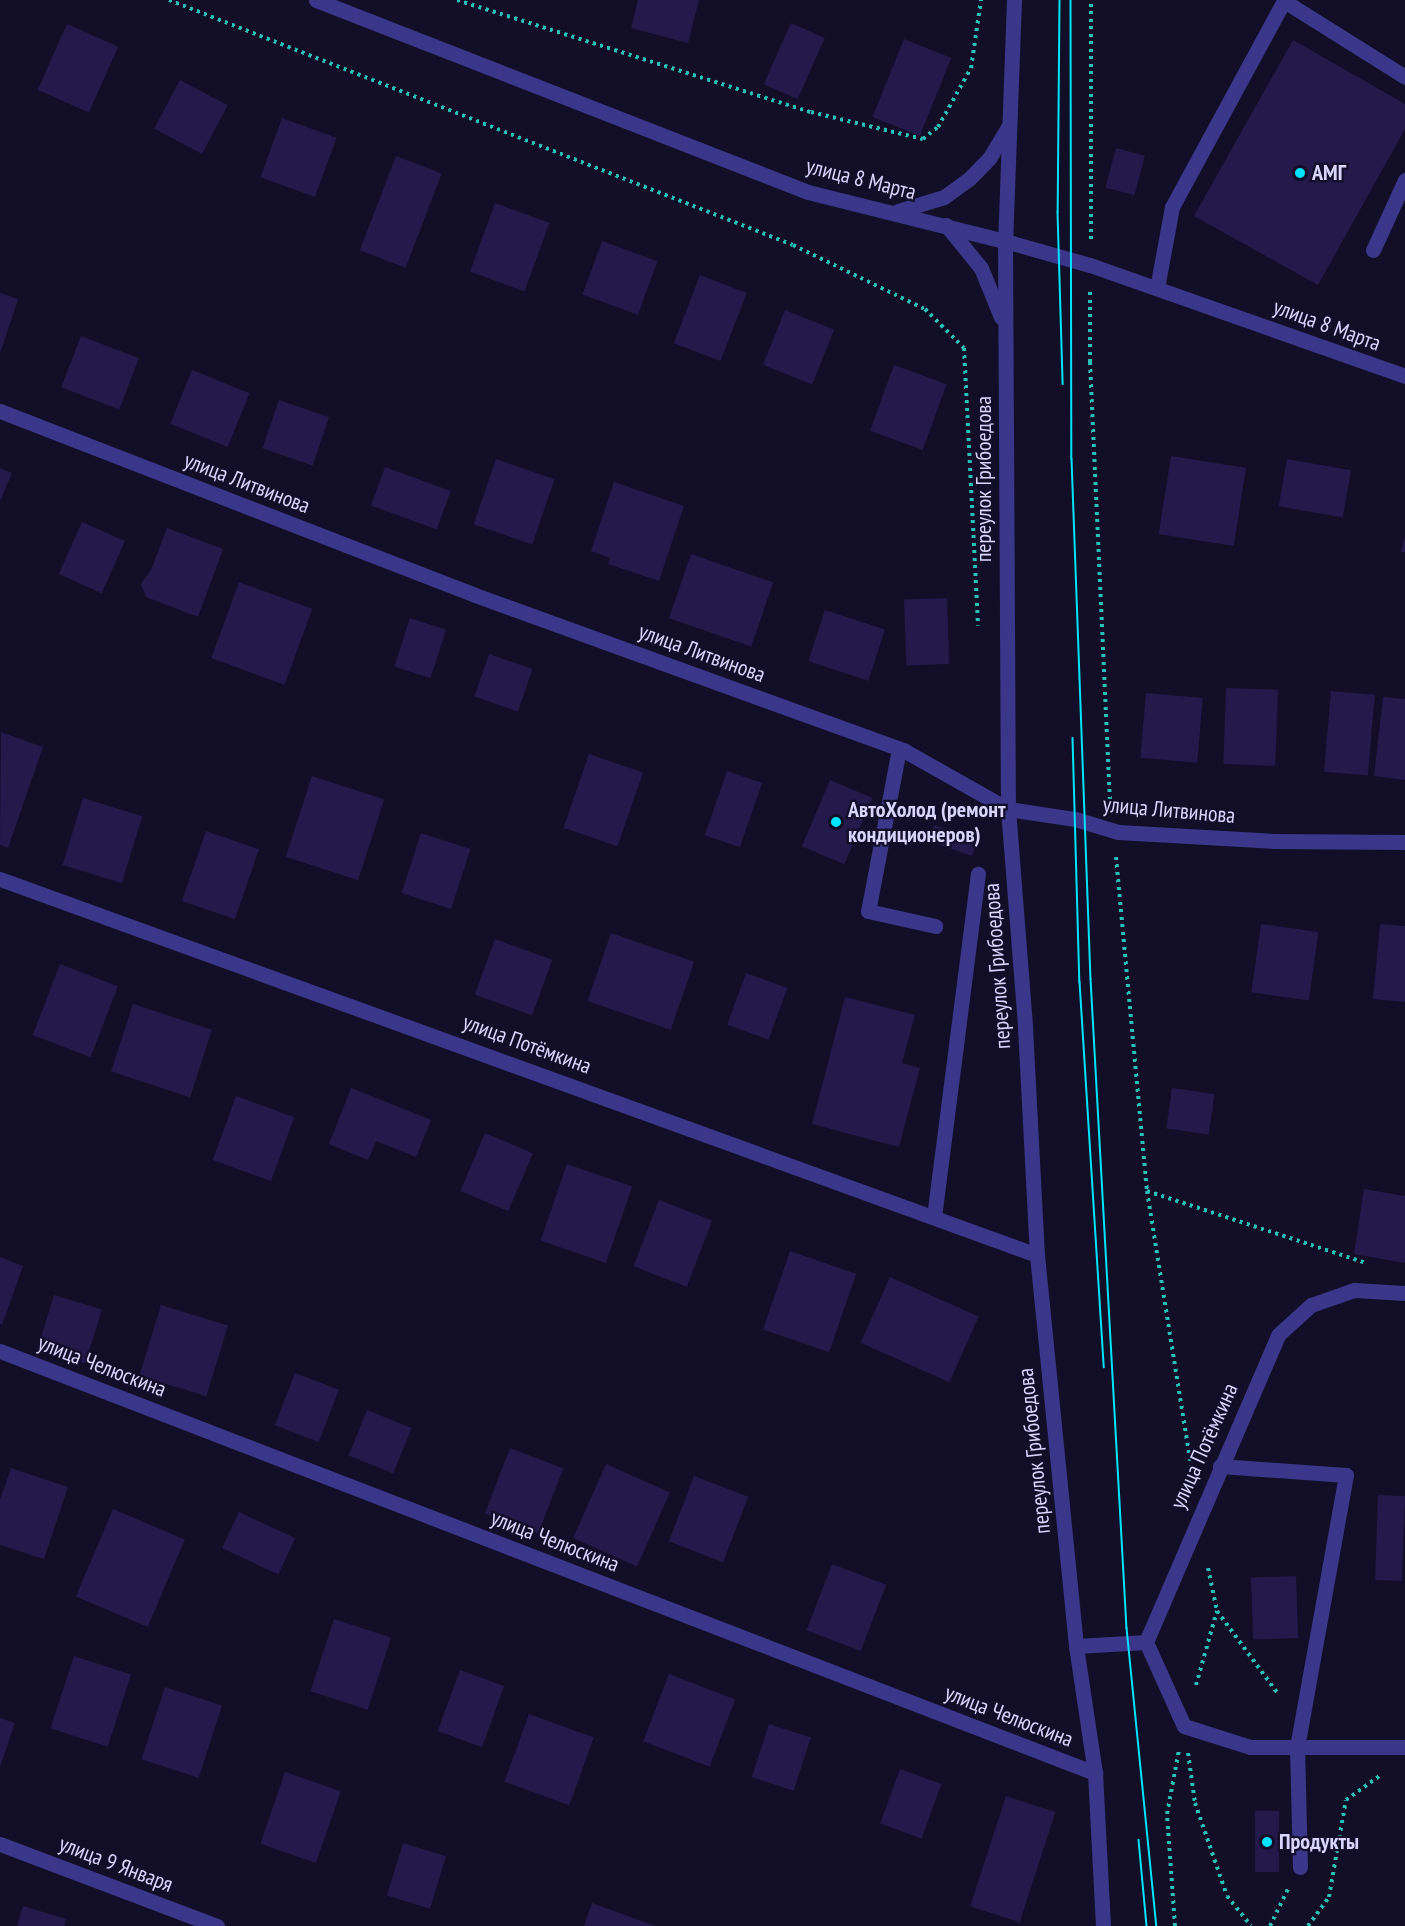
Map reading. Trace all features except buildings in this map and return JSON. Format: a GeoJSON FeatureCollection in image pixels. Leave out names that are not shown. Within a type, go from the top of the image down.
{"type":"FeatureCollection","features":[{"type":"Feature","properties":{"kind":"street","name":"улица 8 Марта"},"geometry":{"type":"LineString","coordinates":[[316,0],[808,192],[898,211],[1090,265],[1405,376]]}},
{"type":"Feature","properties":{"kind":"street","name":"переулок Грибоедова"},"geometry":{"type":"LineString","coordinates":[[1014,0],[1005,241],[1008,809],[1025,1027],[1037,1255],[1076,1646],[1095,1773],[1103,1926]]}},
{"type":"Feature","properties":{"kind":"street"},"geometry":{"type":"LineString","coordinates":[[1157,288],[1172,207],[1284,2],[1405,77]]}},
{"type":"Feature","properties":{"kind":"street"},"geometry":{"type":"LineString","coordinates":[[898,211],[944,197],[969,179],[990,157],[1009,127]]}},
{"type":"Feature","properties":{"kind":"street"},"geometry":{"type":"LineString","coordinates":[[1373,250],[1405,180]]}},
{"type":"Feature","properties":{"kind":"street"},"geometry":{"type":"LineString","coordinates":[[944,223],[981,268],[1005,329]]}},
{"type":"Feature","properties":{"kind":"street","name":"улица Литвинова"},"geometry":{"type":"LineString","coordinates":[[0,411],[476,595],[899,749],[1008,809],[1076,819],[1118,832],[1274,841],[1405,842]]}},
{"type":"Feature","properties":{"kind":"street"},"geometry":{"type":"LineString","coordinates":[[899,749],[868,911],[935,926]]}},
{"type":"Feature","properties":{"kind":"street"},"geometry":{"type":"LineString","coordinates":[[934,1216],[978,874]]}},
{"type":"Feature","properties":{"kind":"street","name":"улица Потёмкина"},"geometry":{"type":"LineString","coordinates":[[0,879],[1037,1255]]}},
{"type":"Feature","properties":{"kind":"street","name":"улица Потёмкина"},"geometry":{"type":"LineString","coordinates":[[1146,1642],[1278,1335],[1311,1305],[1354,1290],[1405,1293]]}},
{"type":"Feature","properties":{"kind":"street","name":"улица Челюскина"},"geometry":{"type":"LineString","coordinates":[[0,1351],[1095,1773]]}},
{"type":"Feature","properties":{"kind":"street"},"geometry":{"type":"LineString","coordinates":[[1220,1466],[1346,1474],[1297,1746],[1300,1867]]}},
{"type":"Feature","properties":{"kind":"street"},"geometry":{"type":"LineString","coordinates":[[1076,1646],[1146,1642],[1184,1726],[1250,1746],[1405,1747]]}},
{"type":"Feature","properties":{"kind":"street","name":"улица 9 Января"},"geometry":{"type":"LineString","coordinates":[[0,1845],[217,1926]]}},
{"type":"Feature","properties":{"kind":"path"},"geometry":{"type":"LineString","coordinates":[[169,0],[794,245],[925,309],[964,348],[978,637]]}},
{"type":"Feature","properties":{"kind":"path"},"geometry":{"type":"LineString","coordinates":[[457,0],[811,112],[922,139],[938,127],[971,68],[981,0]]}},
{"type":"Feature","properties":{"kind":"path"},"geometry":{"type":"LineString","coordinates":[[1091,0],[1090,362],[1109,779],[1118,832],[1116,864],[1148,1191],[1192,1470]]}},
{"type":"Feature","properties":{"kind":"path"},"geometry":{"type":"LineString","coordinates":[[1148,1191],[1374,1265]]}},
{"type":"Feature","properties":{"kind":"path"},"geometry":{"type":"LineString","coordinates":[[1175,1926],[1167,1814],[1184,1726],[1217,1611],[1300,1723]]}},
{"type":"Feature","properties":{"kind":"path"},"geometry":{"type":"LineString","coordinates":[[1184,1726],[1199,1813],[1227,1896],[1251,1926]]}},
{"type":"Feature","properties":{"kind":"path"},"geometry":{"type":"LineString","coordinates":[[1308,1926],[1329,1897],[1346,1800],[1388,1770]]}},
{"type":"Feature","properties":{"kind":"path"},"geometry":{"type":"LineString","coordinates":[[1270,1926],[1300,1867]]}},
{"type":"Feature","properties":{"kind":"tram line"},"geometry":{"type":"LineString","coordinates":[[1060,0],[1058,212],[1063,384]]}},
{"type":"Feature","properties":{"kind":"tram line"},"geometry":{"type":"LineString","coordinates":[[1071,0],[1072,459],[1091,979],[1127,1628],[1157,1926]]}},
{"type":"Feature","properties":{"kind":"tram line"},"geometry":{"type":"LineString","coordinates":[[1073,738],[1080,982],[1104,1367]]}},
{"type":"Feature","properties":{"kind":"tram line"},"geometry":{"type":"LineString","coordinates":[[1139,1840],[1147,1926]]}},
{"type":"Feature","properties":{"kind":"place","name":"АМГ"},"geometry":{"type":"Point","coordinates":[1300,173]}},
{"type":"Feature","properties":{"kind":"place","name":"АвтоХолод (ремонт кондиционеров)"},"geometry":{"type":"Point","coordinates":[836,822]}},
{"type":"Feature","properties":{"kind":"place","name":"Продукты"},"geometry":{"type":"Point","coordinates":[1267,1842]}}]}
